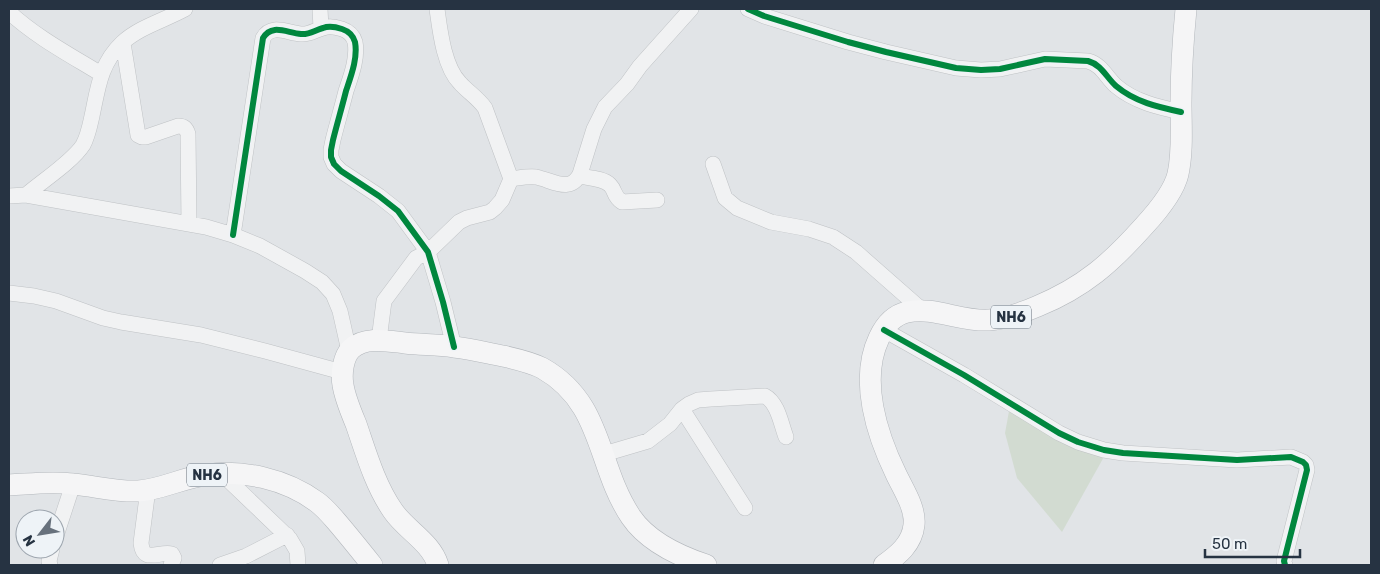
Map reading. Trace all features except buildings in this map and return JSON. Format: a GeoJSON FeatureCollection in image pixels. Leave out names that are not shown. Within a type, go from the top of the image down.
{"type":"FeatureCollection","features":[{"type":"Feature","properties":{"kind":"highway","name":"NH6"},"geometry":{"type":"LineString","coordinates":[[884,565],[904,548],[914,525],[912,509],[882,442],[875,420],[872,397],[872,364],[875,348],[884,330],[893,318],[908,312],[922,311],[967,319],[988,320],[1007,318],[1027,311],[1076,288],[1100,270],[1155,214],[1178,176],[1181,155],[1186,9]]}},
{"type":"Feature","properties":{"kind":"highway"},"geometry":{"type":"LineString","coordinates":[[438,565],[429,548],[403,524],[393,511],[382,494],[372,469],[343,385],[342,372],[349,351],[355,346],[379,340],[454,346],[521,360],[540,367],[556,376],[570,389],[582,405],[594,428],[614,483],[632,518],[655,541],[672,551],[706,565]]}},
{"type":"Feature","properties":{"kind":"highway","name":"NH6"},"geometry":{"type":"LineString","coordinates":[[9,485],[54,482],[122,491],[140,491],[188,478],[221,473],[243,474],[263,478],[284,484],[318,502],[332,516],[372,565]]}},
{"type":"Feature","properties":{"kind":"street"},"geometry":{"type":"LineString","coordinates":[[26,195],[74,156],[83,144],[88,133],[101,74],[108,61],[123,43],[132,35],[170,13],[185,9]]}},
{"type":"Feature","properties":{"kind":"street"},"geometry":{"type":"LineString","coordinates":[[320,9],[321,28]]}},
{"type":"Feature","properties":{"kind":"street"},"geometry":{"type":"LineString","coordinates":[[379,340],[384,301],[416,258],[428,252],[459,222],[490,212],[495,208],[502,200],[511,179],[485,108],[480,101],[459,83],[451,72],[441,39],[437,9]]}},
{"type":"Feature","properties":{"kind":"street"},"geometry":{"type":"LineString","coordinates":[[511,179],[536,177],[563,185],[573,183],[579,176],[594,129],[605,107],[691,9]]}},
{"type":"Feature","properties":{"kind":"street"},"geometry":{"type":"LineString","coordinates":[[748,9],[764,16],[848,42],[956,68],[1000,69],[1045,59],[1088,61],[1100,67],[1118,88],[1138,100],[1181,112]]}},
{"type":"Feature","properties":{"kind":"street"},"geometry":{"type":"LineString","coordinates":[[9,12],[19,22],[101,74]]}},
{"type":"Feature","properties":{"kind":"street"},"geometry":{"type":"LineString","coordinates":[[233,235],[263,38],[269,30],[274,29],[302,34],[327,27],[343,29],[349,32],[353,36],[355,44],[354,63],[331,150],[331,158],[334,164],[342,171],[398,211],[428,252],[454,346]]}},
{"type":"Feature","properties":{"kind":"street"},"geometry":{"type":"LineString","coordinates":[[123,43],[138,135],[146,137],[178,126],[183,126],[188,134],[189,224]]}},
{"type":"Feature","properties":{"kind":"street"},"geometry":{"type":"LineString","coordinates":[[713,164],[725,198],[737,208],[771,222],[809,229],[833,237],[867,261],[922,311]]}},
{"type":"Feature","properties":{"kind":"street"},"geometry":{"type":"LineString","coordinates":[[579,176],[607,183],[610,185],[616,198],[622,202],[657,200]]}},
{"type":"Feature","properties":{"kind":"street"},"geometry":{"type":"LineString","coordinates":[[9,196],[26,195],[206,227],[260,246],[322,282],[332,294],[340,311],[349,351]]}},
{"type":"Feature","properties":{"kind":"street"},"geometry":{"type":"LineString","coordinates":[[9,293],[56,301],[103,318],[201,336],[342,372]]}},
{"type":"Feature","properties":{"kind":"street"},"geometry":{"type":"LineString","coordinates":[[884,330],[964,375],[1059,433],[1078,442],[1104,450],[1237,460],[1291,457],[1303,462],[1307,470],[1284,561],[1285,565]]}},
{"type":"Feature","properties":{"kind":"street"},"geometry":{"type":"LineString","coordinates":[[604,454],[648,441],[670,424],[682,409],[698,400],[765,396],[773,403],[786,437]]}},
{"type":"Feature","properties":{"kind":"street"},"geometry":{"type":"LineString","coordinates":[[682,409],[745,508]]}},
{"type":"Feature","properties":{"kind":"street"},"geometry":{"type":"LineString","coordinates":[[221,473],[287,535],[297,551],[298,565]]}},
{"type":"Feature","properties":{"kind":"street"},"geometry":{"type":"LineString","coordinates":[[65,509],[73,484]]}},
{"type":"Feature","properties":{"kind":"street"},"geometry":{"type":"LineString","coordinates":[[148,489],[141,550],[148,556],[172,554],[174,558],[171,565]]}},
{"type":"Feature","properties":{"kind":"street"},"geometry":{"type":"LineString","coordinates":[[220,565],[246,556],[287,535]]}},
{"type":"Feature","properties":{"kind":"shaded area"},"geometry":{"type":"Polygon","coordinates":[[[1010,406],[1105,455],[1062,532],[1017,478],[1005,433],[1010,406]]]}},
{"type":"Feature","properties":{"kind":"cycle path"},"geometry":{"type":"LineString","coordinates":[[748,9],[764,16],[848,42],[956,68],[1000,69],[1045,59],[1088,61],[1097,65],[1123,92],[1155,106],[1181,112]]}},
{"type":"Feature","properties":{"kind":"cycle path"},"geometry":{"type":"LineString","coordinates":[[233,235],[263,38],[267,33],[275,30],[304,34],[327,27],[346,31],[352,35],[356,54],[333,140],[331,157],[334,164],[341,171],[398,211],[428,252],[454,347]]}},
{"type":"Feature","properties":{"kind":"cycle path"},"geometry":{"type":"LineString","coordinates":[[884,330],[964,375],[1059,433],[1078,442],[1104,450],[1123,453],[1237,460],[1291,457],[1303,462],[1307,470],[1284,561],[1285,565]]}}]}
